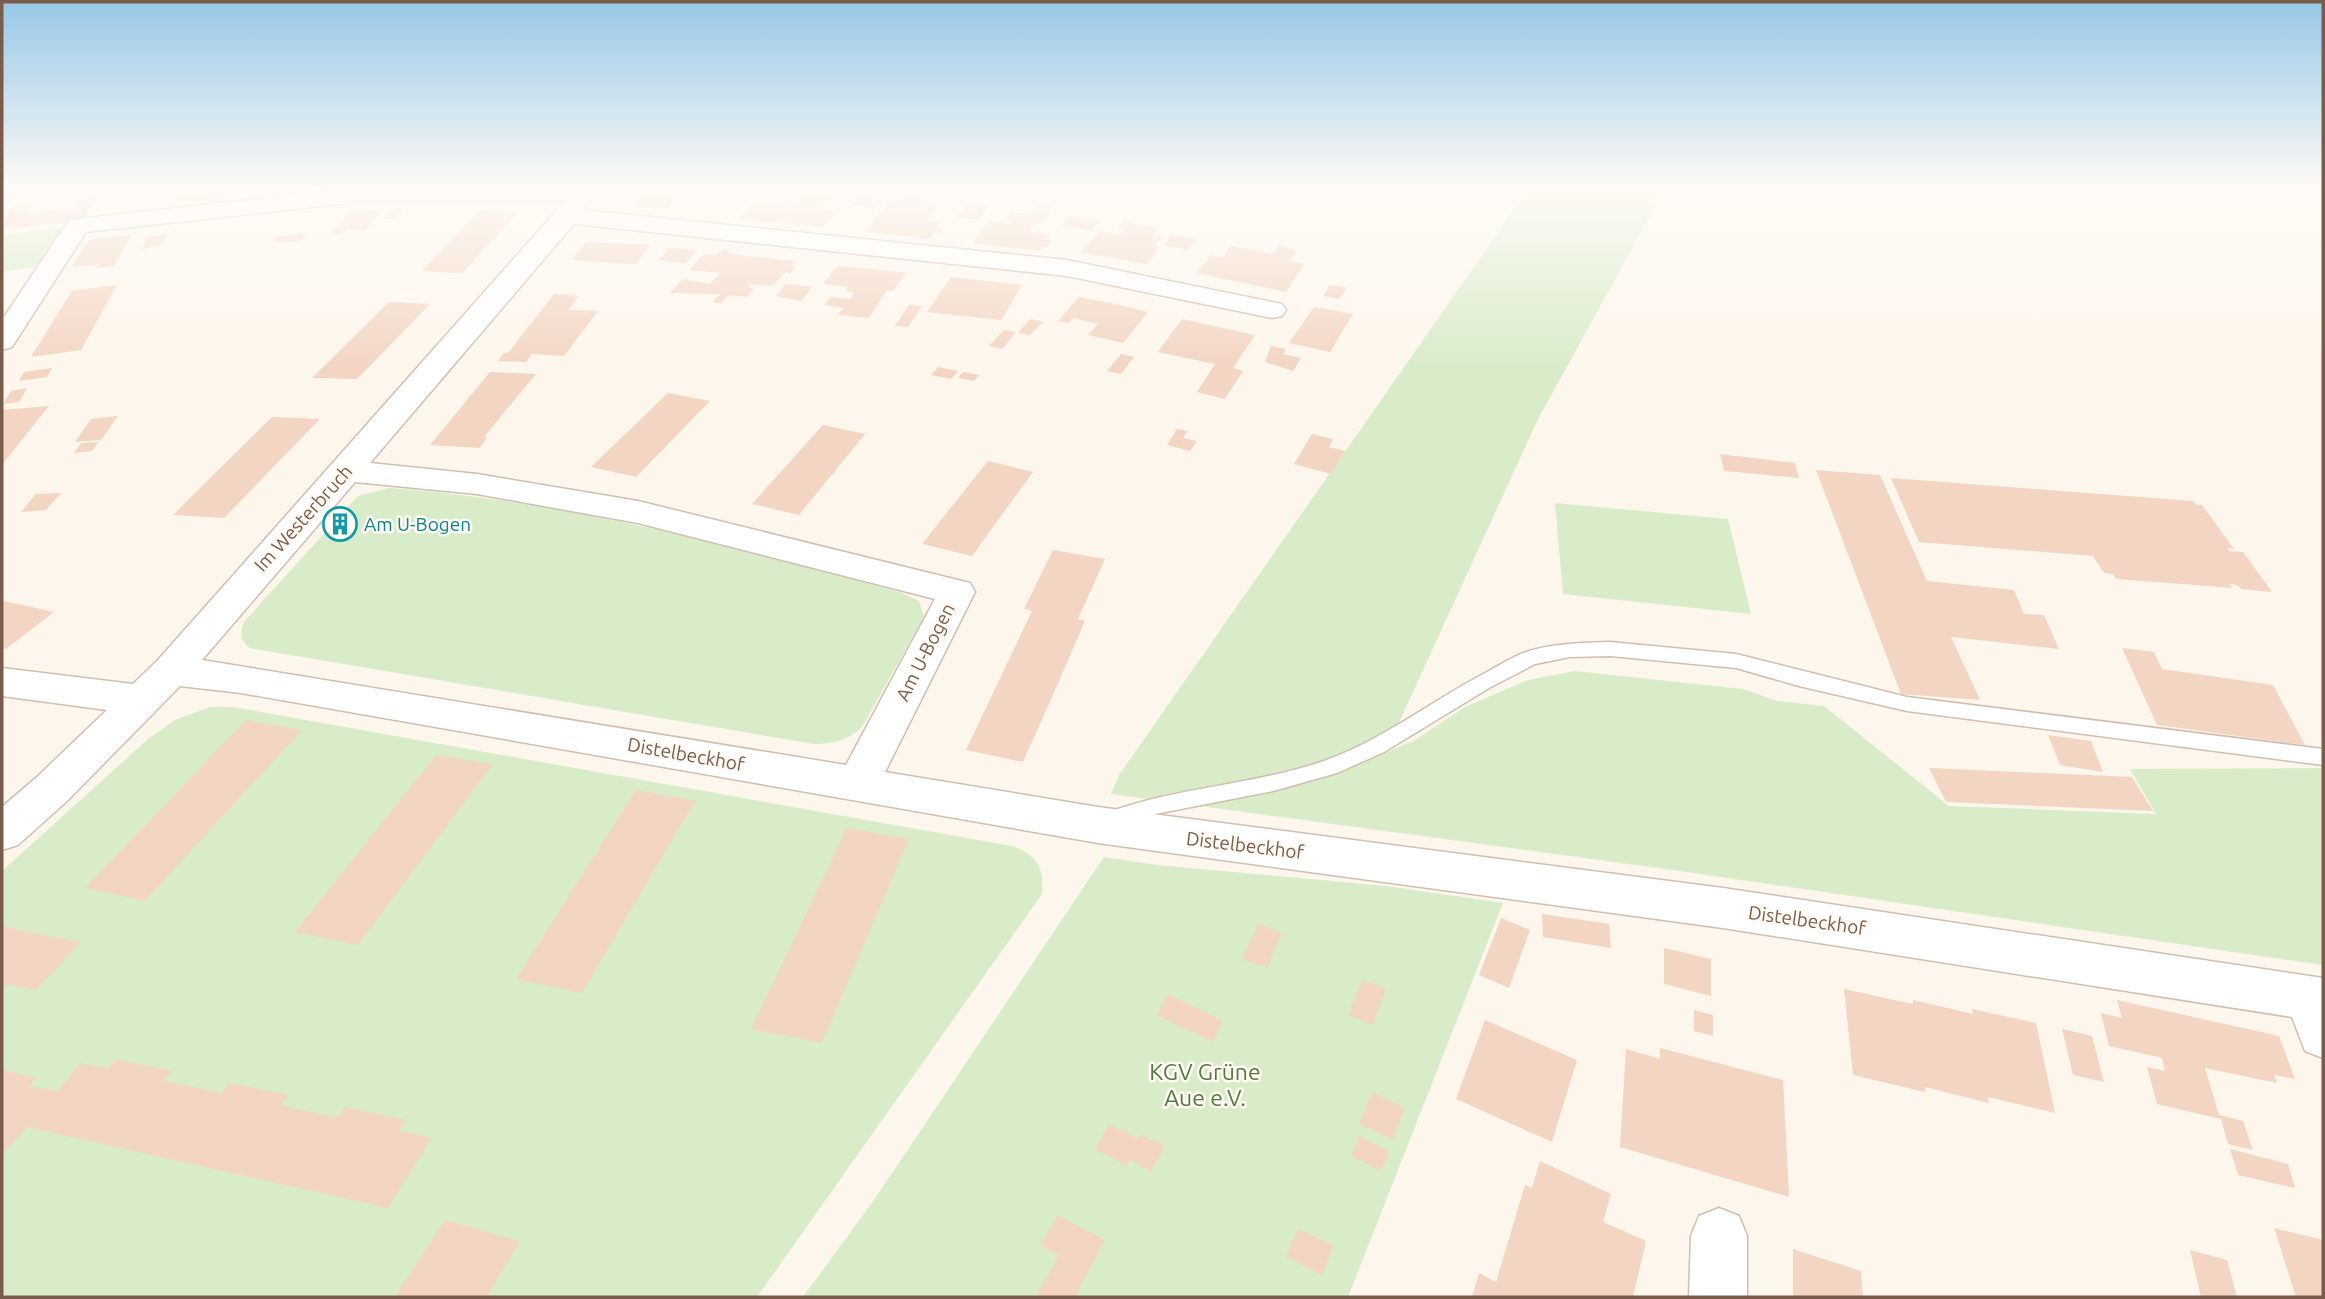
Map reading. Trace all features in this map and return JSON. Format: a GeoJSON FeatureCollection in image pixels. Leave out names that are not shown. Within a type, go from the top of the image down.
{"type":"FeatureCollection","features":[{"type":"Feature","properties":{"kind":"street"},"geometry":{"type":"LineString","coordinates":[[2,341],[63,248]]}},
{"type":"Feature","properties":{"kind":"street","name":"Im Westerbruch"},"geometry":{"type":"LineString","coordinates":[[2,832],[52,789],[171,671],[537,248]]}},
{"type":"Feature","properties":{"kind":"street"},"geometry":{"type":"LineString","coordinates":[[923,248],[1067,268],[1272,310]]}},
{"type":"Feature","properties":{"kind":"street","name":"Am U-Bogen"},"geometry":{"type":"LineString","coordinates":[[345,471],[477,484],[601,505],[957,592],[858,783]]}},
{"type":"Feature","properties":{"kind":"street","name":"Distelbeckhof"},"geometry":{"type":"LineString","coordinates":[[171,671],[241,679],[1098,825],[1723,908],[2319,1011]]}},
{"type":"Feature","properties":{"kind":"street"},"geometry":{"type":"LineString","coordinates":[[2,682],[144,700]]}},
{"type":"Feature","properties":{"kind":"street"},"geometry":{"type":"LineString","coordinates":[[1718,1236],[1718,1297]]}},
{"type":"Feature","properties":{"kind":"lane"},"geometry":{"type":"LineString","coordinates":[[1098,825],[1142,807],[1273,783],[1330,767],[1377,746],[1482,683],[1530,659],[1570,650],[1610,649],[1736,661],[1906,704],[2323,757]]}},
{"type":"Feature","properties":{"kind":"green space"},"geometry":{"type":"Polygon","coordinates":[[[2,248],[49,248],[37,267],[2,272],[2,248]]]}},
{"type":"Feature","properties":{"kind":"green space"},"geometry":{"type":"Polygon","coordinates":[[[1488,248],[1633,248],[1538,419],[1385,753],[1415,740],[1465,707],[1528,680],[1575,671],[1743,689],[1777,701],[1824,706],[1949,806],[2156,814],[2130,769],[2323,768],[2323,965],[1673,870],[1111,794],[1119,775],[1488,248]]]}},
{"type":"Feature","properties":{"kind":"green space"},"geometry":{"type":"Polygon","coordinates":[[[389,488],[519,503],[712,543],[902,593],[919,601],[924,617],[862,727],[846,738],[821,744],[249,648],[241,638],[243,623],[358,496],[389,488]]]}},
{"type":"Feature","properties":{"kind":"green space"},"geometry":{"type":"Polygon","coordinates":[[[1555,503],[1728,519],[1751,614],[1563,594],[1555,503]]]}},
{"type":"Feature","properties":{"kind":"green space"},"geometry":{"type":"Polygon","coordinates":[[[210,707],[233,707],[1012,846],[1028,854],[1038,864],[1042,877],[1042,894],[757,1297],[2,1297],[2,871],[148,739],[175,720],[210,707]]]}},
{"type":"Feature","properties":{"kind":"green space","name":"KGV Grüne Aue e.V."},"geometry":{"type":"Polygon","coordinates":[[[1104,857],[1157,865],[1386,886],[1503,903],[1348,1297],[803,1297],[874,1200],[1104,857]]]}},
{"type":"Feature","properties":{"kind":"building"},"geometry":{"type":"Polygon","coordinates":[[[84,248],[124,248],[114,266],[96,268],[99,264],[72,267],[84,248]]]}},
{"type":"Feature","properties":{"kind":"building"},"geometry":{"type":"Polygon","coordinates":[[[444,248],[485,248],[462,273],[422,271],[444,248]]]}},
{"type":"Feature","properties":{"kind":"building"},"geometry":{"type":"Polygon","coordinates":[[[582,248],[648,248],[636,264],[571,260],[582,248]]]}},
{"type":"Feature","properties":{"kind":"building"},"geometry":{"type":"Polygon","coordinates":[[[669,248],[697,250],[685,263],[659,260],[669,248]]]}},
{"type":"Feature","properties":{"kind":"building"},"geometry":{"type":"Polygon","coordinates":[[[1011,248],[1041,248],[1039,251],[1011,248]]]}},
{"type":"Feature","properties":{"kind":"building"},"geometry":{"type":"Polygon","coordinates":[[[1085,248],[1160,248],[1147,264],[1081,252],[1085,248]]]}},
{"type":"Feature","properties":{"kind":"building"},"geometry":{"type":"Polygon","coordinates":[[[1230,248],[1273,254],[1278,248],[1286,248],[1297,250],[1290,261],[1304,264],[1286,292],[1197,273],[1211,255],[1222,258],[1230,248]]]}},
{"type":"Feature","properties":{"kind":"building"},"geometry":{"type":"Polygon","coordinates":[[[725,249],[729,250],[729,254],[795,261],[790,267],[795,268],[791,273],[785,272],[773,286],[751,284],[748,288],[754,288],[747,297],[728,295],[721,303],[713,302],[720,294],[670,293],[683,279],[710,284],[720,273],[689,270],[704,254],[715,255],[725,249]]]}},
{"type":"Feature","properties":{"kind":"building"},"geometry":{"type":"Polygon","coordinates":[[[837,266],[906,273],[893,291],[886,291],[869,318],[838,315],[843,308],[824,305],[831,297],[850,299],[855,292],[845,291],[848,287],[823,284],[837,266]]]}},
{"type":"Feature","properties":{"kind":"building"},"geometry":{"type":"Polygon","coordinates":[[[951,277],[1022,285],[1001,320],[927,312],[951,277]]]}},
{"type":"Feature","properties":{"kind":"building"},"geometry":{"type":"Polygon","coordinates":[[[786,284],[812,287],[801,301],[776,296],[786,284]]]}},
{"type":"Feature","properties":{"kind":"building"},"geometry":{"type":"Polygon","coordinates":[[[117,285],[81,350],[31,357],[72,291],[117,285]]]}},
{"type":"Feature","properties":{"kind":"building"},"geometry":{"type":"Polygon","coordinates":[[[1330,285],[1347,288],[1339,299],[1323,296],[1330,285]]]}},
{"type":"Feature","properties":{"kind":"building"},"geometry":{"type":"Polygon","coordinates":[[[554,294],[579,296],[568,310],[598,311],[564,356],[532,354],[526,362],[498,361],[504,353],[508,353],[554,294]]]}},
{"type":"Feature","properties":{"kind":"building"},"geometry":{"type":"Polygon","coordinates":[[[1079,297],[1148,312],[1123,343],[1088,335],[1098,324],[1073,318],[1069,323],[1058,321],[1079,297]]]}},
{"type":"Feature","properties":{"kind":"building"},"geometry":{"type":"Polygon","coordinates":[[[389,302],[430,304],[357,379],[312,378],[389,302]]]}},
{"type":"Feature","properties":{"kind":"building"},"geometry":{"type":"Polygon","coordinates":[[[909,305],[922,306],[908,327],[895,326],[909,305]]]}},
{"type":"Feature","properties":{"kind":"building"},"geometry":{"type":"Polygon","coordinates":[[[1314,307],[1353,314],[1330,352],[1289,343],[1314,307]]]}},
{"type":"Feature","properties":{"kind":"building"},"geometry":{"type":"Polygon","coordinates":[[[1030,319],[1043,322],[1030,335],[1018,333],[1030,319]]]}},
{"type":"Feature","properties":{"kind":"building"},"geometry":{"type":"Polygon","coordinates":[[[1182,319],[1255,335],[1233,368],[1243,371],[1225,399],[1197,392],[1215,364],[1158,352],[1182,319]]]}},
{"type":"Feature","properties":{"kind":"building"},"geometry":{"type":"Polygon","coordinates":[[[1004,330],[1016,332],[1002,349],[989,346],[1004,330]]]}},
{"type":"Feature","properties":{"kind":"building"},"geometry":{"type":"Polygon","coordinates":[[[1271,346],[1286,349],[1283,354],[1301,358],[1293,371],[1265,362],[1271,346]]]}},
{"type":"Feature","properties":{"kind":"building"},"geometry":{"type":"Polygon","coordinates":[[[1121,354],[1134,357],[1121,374],[1107,371],[1121,354]]]}},
{"type":"Feature","properties":{"kind":"building"},"geometry":{"type":"Polygon","coordinates":[[[938,367],[958,371],[951,379],[931,375],[938,367]]]}},
{"type":"Feature","properties":{"kind":"building"},"geometry":{"type":"Polygon","coordinates":[[[52,368],[47,377],[19,381],[24,372],[52,368]]]}},
{"type":"Feature","properties":{"kind":"building"},"geometry":{"type":"Polygon","coordinates":[[[490,372],[536,374],[484,437],[487,437],[480,448],[430,445],[490,372]]]}},
{"type":"Feature","properties":{"kind":"building"},"geometry":{"type":"Polygon","coordinates":[[[963,372],[979,375],[974,381],[958,378],[963,372]]]}},
{"type":"Feature","properties":{"kind":"building"},"geometry":{"type":"Polygon","coordinates":[[[27,388],[19,402],[3,404],[11,391],[27,388]]]}},
{"type":"Feature","properties":{"kind":"building"},"geometry":{"type":"Polygon","coordinates":[[[668,393],[710,401],[636,477],[591,467],[668,393]]]}},
{"type":"Feature","properties":{"kind":"building"},"geometry":{"type":"Polygon","coordinates":[[[49,406],[32,427],[2,465],[2,410],[49,406]]]}},
{"type":"Feature","properties":{"kind":"building"},"geometry":{"type":"Polygon","coordinates":[[[118,416],[101,440],[75,442],[91,419],[118,416]]]}},
{"type":"Feature","properties":{"kind":"building"},"geometry":{"type":"Polygon","coordinates":[[[272,417],[320,419],[224,518],[173,515],[272,417]]]}},
{"type":"Feature","properties":{"kind":"building"},"geometry":{"type":"Polygon","coordinates":[[[823,425],[865,434],[799,515],[752,504],[823,425]]]}},
{"type":"Feature","properties":{"kind":"building"},"geometry":{"type":"Polygon","coordinates":[[[1177,429],[1188,431],[1183,438],[1197,441],[1190,451],[1167,445],[1177,429]]]}},
{"type":"Feature","properties":{"kind":"building"},"geometry":{"type":"Polygon","coordinates":[[[1312,434],[1333,439],[1329,447],[1345,451],[1331,474],[1294,464],[1312,434]]]}},
{"type":"Feature","properties":{"kind":"building"},"geometry":{"type":"Polygon","coordinates":[[[98,442],[92,451],[74,453],[81,443],[98,442]]]}},
{"type":"Feature","properties":{"kind":"building"},"geometry":{"type":"Polygon","coordinates":[[[1720,454],[1795,463],[1799,478],[1724,471],[1720,454]]]}},
{"type":"Feature","properties":{"kind":"building"},"geometry":{"type":"Polygon","coordinates":[[[988,461],[1033,472],[972,556],[922,544],[988,461]]]}},
{"type":"Feature","properties":{"kind":"building"},"geometry":{"type":"Polygon","coordinates":[[[1816,470],[1880,475],[1927,581],[2014,590],[2024,614],[2044,615],[2059,649],[1951,637],[1980,700],[1901,694],[1816,470]]]}},
{"type":"Feature","properties":{"kind":"building"},"geometry":{"type":"Polygon","coordinates":[[[1891,478],[2193,501],[2202,505],[2234,549],[2227,548],[2229,551],[2243,552],[2272,592],[2241,589],[2237,585],[2229,584],[2233,588],[2116,579],[2113,574],[2104,573],[2093,556],[1919,542],[1891,478]]]}},
{"type":"Feature","properties":{"kind":"building"},"geometry":{"type":"Polygon","coordinates":[[[61,493],[46,510],[21,512],[36,494],[61,493]]]}},
{"type":"Feature","properties":{"kind":"building","name":"Am U-Bogen"},"geometry":{"type":"Polygon","coordinates":[[[340,516],[353,516],[339,532],[326,532],[340,516]]]}},
{"type":"Feature","properties":{"kind":"building"},"geometry":{"type":"Polygon","coordinates":[[[1053,550],[1105,559],[1078,619],[1085,621],[1056,688],[1023,762],[966,750],[1032,611],[1024,609],[1053,550]]]}},
{"type":"Feature","properties":{"kind":"building"},"geometry":{"type":"Polygon","coordinates":[[[2,601],[54,612],[6,649],[2,648],[2,601]]]}},
{"type":"Feature","properties":{"kind":"building"},"geometry":{"type":"Polygon","coordinates":[[[2122,648],[2154,652],[2162,669],[2273,685],[2305,745],[2157,725],[2122,648]]]}},
{"type":"Feature","properties":{"kind":"building"},"geometry":{"type":"Polygon","coordinates":[[[246,720],[302,730],[145,901],[85,888],[246,720]]]}},
{"type":"Feature","properties":{"kind":"building"},"geometry":{"type":"Polygon","coordinates":[[[2048,735],[2091,741],[2103,772],[2060,765],[2048,735]]]}},
{"type":"Feature","properties":{"kind":"building"},"geometry":{"type":"Polygon","coordinates":[[[436,755],[493,764],[358,945],[295,932],[436,755]]]}},
{"type":"Feature","properties":{"kind":"building"},"geometry":{"type":"Polygon","coordinates":[[[1929,768],[2132,777],[2153,811],[1946,802],[1929,768]]]}},
{"type":"Feature","properties":{"kind":"building"},"geometry":{"type":"Polygon","coordinates":[[[636,790],[695,801],[582,993],[516,979],[636,790]]]}},
{"type":"Feature","properties":{"kind":"building"},"geometry":{"type":"Polygon","coordinates":[[[847,828],[909,839],[822,1043],[751,1029],[847,828]]]}},
{"type":"Feature","properties":{"kind":"building"},"geometry":{"type":"Polygon","coordinates":[[[1542,914],[1609,924],[1611,948],[1543,937],[1542,914]]]}},
{"type":"Feature","properties":{"kind":"building"},"geometry":{"type":"Polygon","coordinates":[[[1501,918],[1530,930],[1509,988],[1479,975],[1501,918]]]}},
{"type":"Feature","properties":{"kind":"building"},"geometry":{"type":"Polygon","coordinates":[[[1258,924],[1282,933],[1267,968],[1242,959],[1258,924]]]}},
{"type":"Feature","properties":{"kind":"building"},"geometry":{"type":"Polygon","coordinates":[[[2,926],[81,942],[36,990],[2,984],[2,926]]]}},
{"type":"Feature","properties":{"kind":"building"},"geometry":{"type":"Polygon","coordinates":[[[1664,948],[1711,959],[1711,996],[1664,984],[1664,948]]]}},
{"type":"Feature","properties":{"kind":"building"},"geometry":{"type":"Polygon","coordinates":[[[1362,980],[1386,989],[1373,1025],[1348,1015],[1362,980]]]}},
{"type":"Feature","properties":{"kind":"building"},"geometry":{"type":"Polygon","coordinates":[[[1844,989],[1913,1004],[1913,1000],[1973,1014],[1972,1009],[2036,1023],[2055,1113],[1988,1097],[1989,1103],[1925,1087],[1925,1092],[1853,1075],[1844,989]]]}},
{"type":"Feature","properties":{"kind":"building"},"geometry":{"type":"Polygon","coordinates":[[[1168,994],[1223,1021],[1213,1042],[1156,1015],[1168,994]]]}},
{"type":"Feature","properties":{"kind":"building"},"geometry":{"type":"Polygon","coordinates":[[[2117,1000],[2279,1036],[2295,1079],[2274,1075],[2277,1083],[2205,1068],[2219,1115],[2243,1121],[2253,1150],[2228,1144],[2221,1119],[2157,1104],[2147,1067],[2165,1071],[2162,1058],[2109,1046],[2101,1013],[2122,1018],[2117,1000]]]}},
{"type":"Feature","properties":{"kind":"building"},"geometry":{"type":"Polygon","coordinates":[[[1694,1010],[1713,1015],[1713,1036],[1694,1031],[1694,1010]]]}},
{"type":"Feature","properties":{"kind":"building"},"geometry":{"type":"Polygon","coordinates":[[[1485,1020],[1577,1060],[1552,1142],[1456,1099],[1485,1020]]]}},
{"type":"Feature","properties":{"kind":"building"},"geometry":{"type":"Polygon","coordinates":[[[2062,1029],[2092,1036],[2104,1082],[2073,1075],[2062,1029]]]}},
{"type":"Feature","properties":{"kind":"building"},"geometry":{"type":"Polygon","coordinates":[[[1660,1048],[1783,1080],[1789,1197],[1620,1147],[1626,1049],[1660,1059],[1660,1048]]]}},
{"type":"Feature","properties":{"kind":"building"},"geometry":{"type":"Polygon","coordinates":[[[116,1059],[172,1071],[164,1081],[222,1093],[229,1083],[288,1095],[281,1105],[310,1112],[338,1117],[345,1107],[406,1120],[399,1130],[432,1138],[388,1208],[27,1127],[2,1156],[2,1070],[36,1078],[29,1086],[57,1091],[80,1063],[108,1068],[116,1059]]]}},
{"type":"Feature","properties":{"kind":"building"},"geometry":{"type":"Polygon","coordinates":[[[1372,1092],[1405,1108],[1393,1140],[1359,1124],[1372,1092]]]}},
{"type":"Feature","properties":{"kind":"building"},"geometry":{"type":"Polygon","coordinates":[[[1109,1124],[1138,1139],[1140,1134],[1165,1146],[1151,1172],[1130,1160],[1127,1166],[1095,1149],[1109,1124]]]}},
{"type":"Feature","properties":{"kind":"building"},"geometry":{"type":"Polygon","coordinates":[[[1359,1136],[1389,1151],[1381,1171],[1351,1156],[1359,1136]]]}},
{"type":"Feature","properties":{"kind":"building"},"geometry":{"type":"Polygon","coordinates":[[[2230,1149],[2288,1164],[2295,1188],[2238,1175],[2230,1149]]]}},
{"type":"Feature","properties":{"kind":"building"},"geometry":{"type":"Polygon","coordinates":[[[1540,1161],[1611,1194],[1603,1222],[1646,1241],[1633,1297],[1472,1297],[1479,1273],[1496,1282],[1525,1185],[1532,1188],[1540,1161]]]}},
{"type":"Feature","properties":{"kind":"building"},"geometry":{"type":"Polygon","coordinates":[[[1058,1215],[1105,1240],[1075,1297],[1036,1297],[1059,1255],[1040,1245],[1058,1215]]]}},
{"type":"Feature","properties":{"kind":"building"},"geometry":{"type":"Polygon","coordinates":[[[445,1220],[520,1241],[487,1297],[395,1297],[445,1220]]]}},
{"type":"Feature","properties":{"kind":"building"},"geometry":{"type":"Polygon","coordinates":[[[2274,1228],[2323,1240],[2323,1297],[2296,1297],[2274,1228]]]}},
{"type":"Feature","properties":{"kind":"building"},"geometry":{"type":"Polygon","coordinates":[[[1298,1229],[1334,1246],[1322,1275],[1286,1257],[1298,1229]]]}},
{"type":"Feature","properties":{"kind":"building"},"geometry":{"type":"Polygon","coordinates":[[[1793,1249],[1861,1271],[1863,1297],[1793,1297],[1793,1249]]]}},
{"type":"Feature","properties":{"kind":"building"},"geometry":{"type":"Polygon","coordinates":[[[2190,1250],[2227,1260],[2237,1297],[2201,1297],[2190,1250]]]}},
{"type":"Feature","properties":{"kind":"place","name":"Am U-Bogen"},"geometry":{"type":"Point","coordinates":[340,524]}}]}
